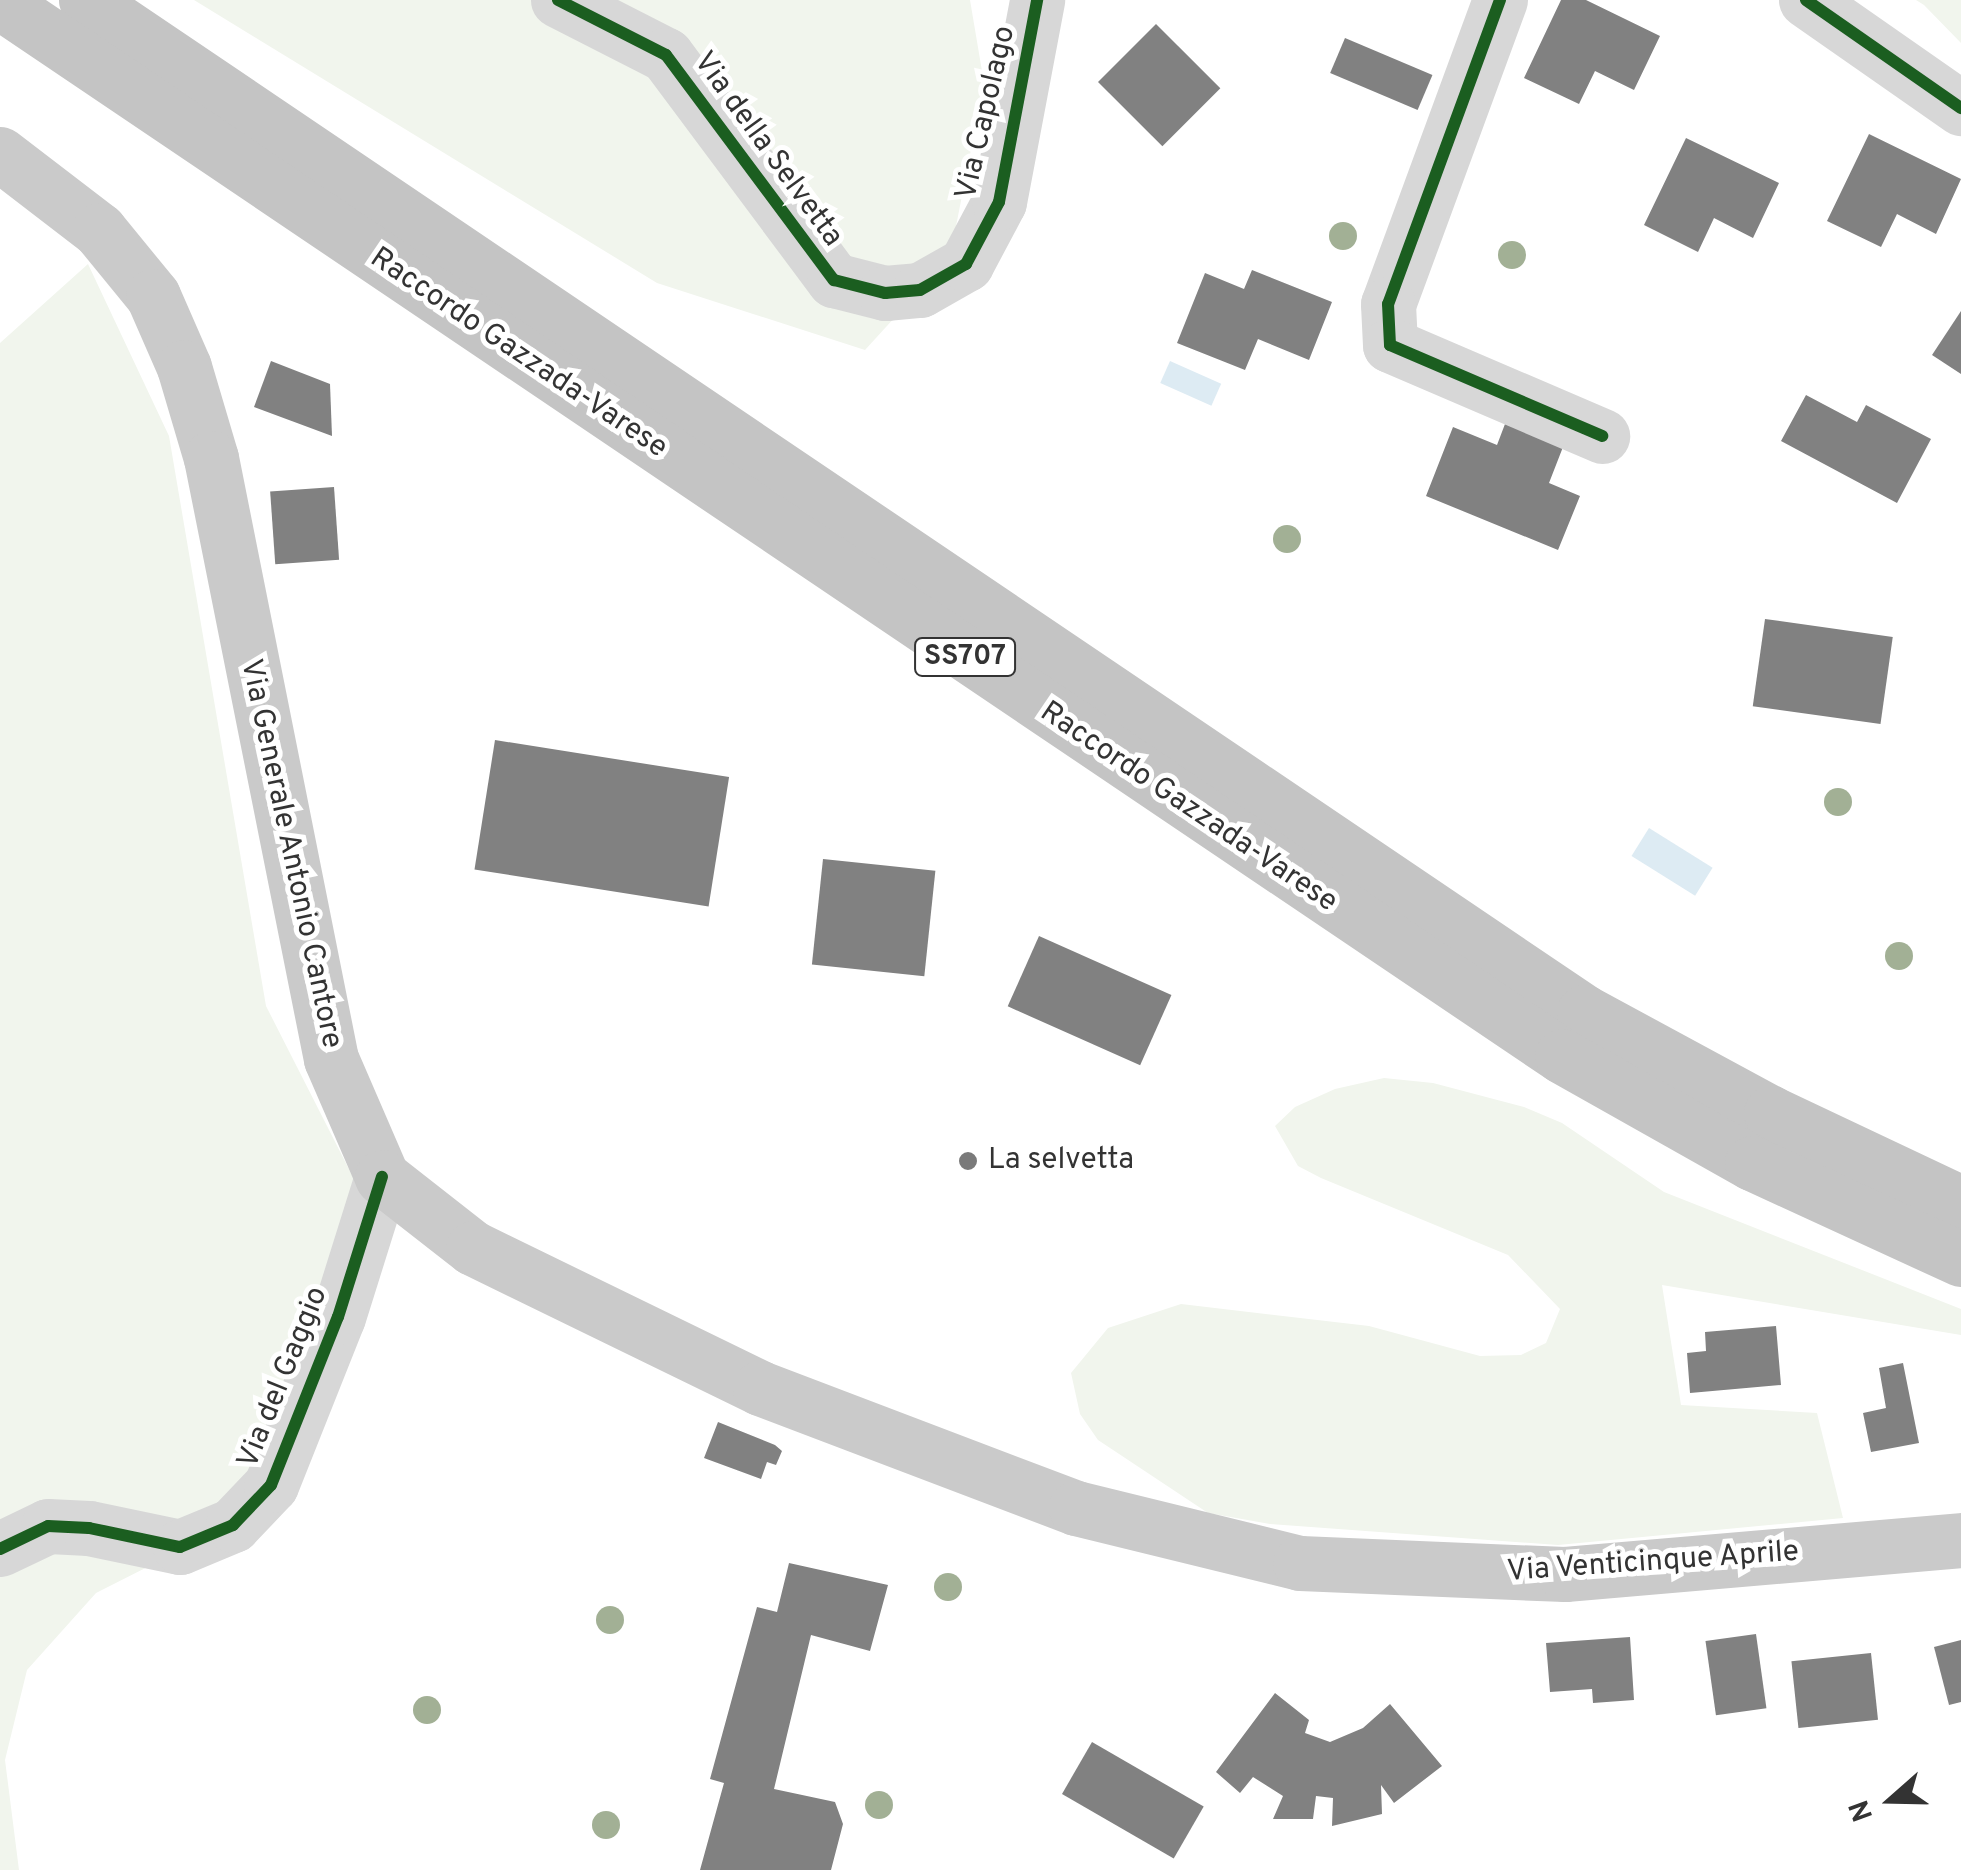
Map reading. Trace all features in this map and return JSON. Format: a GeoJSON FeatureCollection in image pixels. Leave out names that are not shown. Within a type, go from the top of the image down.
{"type":"FeatureCollection","features":[{"type":"Feature","properties":{"kind":"highway","name":"Raccordo Gazzada-Varese"},"geometry":{"type":"LineString","coordinates":[[86,0],[1584,1012],[1771,1113],[1961,1203]]}},
{"type":"Feature","properties":{"kind":"highway","name":"Raccordo Gazzada-Varese"},"geometry":{"type":"LineString","coordinates":[[0,2],[1562,1056],[1752,1163],[1961,1258]]}},
{"type":"Feature","properties":{"kind":"main road","name":"Via Generale Antonio Cantore"},"geometry":{"type":"LineString","coordinates":[[0,154],[99,230],[153,296],[184,368],[211,458],[311,980],[331,1058],[382,1178],[473,1248],[760,1388],[886,1433]]}},
{"type":"Feature","properties":{"kind":"main road","name":"Via Venticinque Aprile"},"geometry":{"type":"LineString","coordinates":[[886,1433],[1076,1508],[1300,1563],[1565,1574],[1961,1540]]}},
{"type":"Feature","properties":{"kind":"street","name":"Via della Selvetta"},"geometry":{"type":"LineString","coordinates":[[558,0],[666,55],[834,280],[885,293]]}},
{"type":"Feature","properties":{"kind":"street","name":"Via Capolago"},"geometry":{"type":"LineString","coordinates":[[885,293],[920,290],[966,264],[998,202],[1037,0]]}},
{"type":"Feature","properties":{"kind":"street"},"geometry":{"type":"LineString","coordinates":[[1500,0],[1388,304],[1390,345],[1602,436]]}},
{"type":"Feature","properties":{"kind":"street"},"geometry":{"type":"LineString","coordinates":[[1806,0],[1961,108]]}},
{"type":"Feature","properties":{"kind":"street","name":"Via del Gaggio"},"geometry":{"type":"LineString","coordinates":[[0,1549],[48,1526],[89,1528],[180,1547],[233,1525],[271,1484],[338,1318],[382,1178]]}},
{"type":"Feature","properties":{"kind":"shaded area"},"geometry":{"type":"Polygon","coordinates":[[[194,0],[970,0],[984,83],[950,257],[865,350],[657,283],[194,0]]]}},
{"type":"Feature","properties":{"kind":"shaded area"},"geometry":{"type":"Polygon","coordinates":[[[1916,0],[1961,0],[1961,43],[1924,5],[1916,0]]]}},
{"type":"Feature","properties":{"kind":"shaded area"},"geometry":{"type":"Polygon","coordinates":[[[88,264],[169,436],[266,1006],[384,1238],[322,1393],[181,1550],[96,1593],[27,1670],[5,1760],[19,1870],[0,1870],[0,343],[88,264]]]}},
{"type":"Feature","properties":{"kind":"shaded area"},"geometry":{"type":"Polygon","coordinates":[[[1170,361],[1221,384],[1211,406],[1160,383],[1170,361]]]}},
{"type":"Feature","properties":{"kind":"shaded area"},"geometry":{"type":"Polygon","coordinates":[[[1649,828],[1713,868],[1695,896],[1632,856],[1649,828]]]}},
{"type":"Feature","properties":{"kind":"shaded area"},"geometry":{"type":"Polygon","coordinates":[[[1384,1078],[1433,1083],[1524,1107],[1562,1123],[1664,1192],[1961,1309],[1961,1335],[1662,1285],[1681,1405],[1817,1413],[1843,1518],[1558,1545],[1270,1524],[1208,1513],[1098,1440],[1080,1414],[1071,1373],[1108,1328],[1181,1304],[1369,1326],[1480,1356],[1521,1355],[1546,1343],[1560,1309],[1508,1255],[1298,1166],[1275,1126],[1295,1107],[1335,1089],[1384,1078]]]}},
{"type":"Feature","properties":{"kind":"building"},"geometry":{"type":"Polygon","coordinates":[[[1561,0],[1586,0],[1660,36],[1634,90],[1595,71],[1579,104],[1524,78],[1561,0]]]}},
{"type":"Feature","properties":{"kind":"building"},"geometry":{"type":"Polygon","coordinates":[[[1156,24],[1220,88],[1162,146],[1098,82],[1156,24]]]}},
{"type":"Feature","properties":{"kind":"building"},"geometry":{"type":"Polygon","coordinates":[[[1345,38],[1432,75],[1418,110],[1330,73],[1345,38]]]}},
{"type":"Feature","properties":{"kind":"building"},"geometry":{"type":"Polygon","coordinates":[[[1869,134],[1961,179],[1936,234],[1897,214],[1881,247],[1827,221],[1869,134]]]}},
{"type":"Feature","properties":{"kind":"building"},"geometry":{"type":"Polygon","coordinates":[[[1686,138],[1779,183],[1753,238],[1714,218],[1698,252],[1644,225],[1686,138]]]}},
{"type":"Feature","properties":{"kind":"building"},"geometry":{"type":"Polygon","coordinates":[[[1252,270],[1332,302],[1309,360],[1258,339],[1245,370],[1177,343],[1205,273],[1244,289],[1252,270]]]}},
{"type":"Feature","properties":{"kind":"building"},"geometry":{"type":"Polygon","coordinates":[[[1961,311],[1961,374],[1932,355],[1961,311]]]}},
{"type":"Feature","properties":{"kind":"building"},"geometry":{"type":"Polygon","coordinates":[[[271,361],[330,384],[332,436],[254,407],[271,361]]]}},
{"type":"Feature","properties":{"kind":"building"},"geometry":{"type":"Polygon","coordinates":[[[1806,395],[1857,422],[1866,405],[1931,439],[1897,503],[1781,441],[1806,395]]]}},
{"type":"Feature","properties":{"kind":"building"},"geometry":{"type":"Polygon","coordinates":[[[1505,424],[1563,447],[1549,483],[1580,496],[1558,550],[1426,496],[1453,427],[1497,445],[1505,424]]]}},
{"type":"Feature","properties":{"kind":"building"},"geometry":{"type":"Polygon","coordinates":[[[334,487],[339,560],[275,564],[270,491],[334,487]]]}},
{"type":"Feature","properties":{"kind":"building"},"geometry":{"type":"Polygon","coordinates":[[[1765,619],[1893,637],[1880,724],[1753,706],[1765,619]]]}},
{"type":"Feature","properties":{"kind":"building"},"geometry":{"type":"Polygon","coordinates":[[[495,740],[729,777],[709,906],[475,869],[495,740]]]}},
{"type":"Feature","properties":{"kind":"building"},"geometry":{"type":"Polygon","coordinates":[[[823,859],[935,871],[924,976],[812,964],[823,859]]]}},
{"type":"Feature","properties":{"kind":"building"},"geometry":{"type":"Polygon","coordinates":[[[1039,936],[1171,995],[1140,1065],[1008,1006],[1039,936]]]}},
{"type":"Feature","properties":{"kind":"building"},"geometry":{"type":"Polygon","coordinates":[[[1776,1326],[1781,1385],[1690,1393],[1687,1353],[1706,1351],[1705,1332],[1776,1326]]]}},
{"type":"Feature","properties":{"kind":"building"},"geometry":{"type":"Polygon","coordinates":[[[1903,1363],[1919,1443],[1871,1452],[1863,1413],[1886,1408],[1879,1368],[1903,1363]]]}},
{"type":"Feature","properties":{"kind":"building"},"geometry":{"type":"Polygon","coordinates":[[[718,1422],[775,1445],[782,1451],[776,1465],[767,1462],[761,1479],[704,1458],[718,1422]]]}},
{"type":"Feature","properties":{"kind":"building"},"geometry":{"type":"Polygon","coordinates":[[[789,1563],[888,1585],[870,1651],[811,1635],[774,1789],[835,1802],[843,1824],[831,1870],[700,1870],[724,1783],[710,1779],[757,1607],[777,1612],[789,1563]]]}},
{"type":"Feature","properties":{"kind":"building"},"geometry":{"type":"Polygon","coordinates":[[[1756,1634],[1766,1708],[1716,1715],[1705,1641],[1756,1634]]]}},
{"type":"Feature","properties":{"kind":"building"},"geometry":{"type":"Polygon","coordinates":[[[1630,1637],[1634,1700],[1593,1703],[1592,1689],[1550,1692],[1546,1643],[1630,1637]]]}},
{"type":"Feature","properties":{"kind":"building"},"geometry":{"type":"Polygon","coordinates":[[[1961,1640],[1961,1702],[1949,1705],[1934,1647],[1961,1640]]]}},
{"type":"Feature","properties":{"kind":"building"},"geometry":{"type":"Polygon","coordinates":[[[1871,1653],[1878,1720],[1798,1728],[1791,1661],[1871,1653]]]}},
{"type":"Feature","properties":{"kind":"building"},"geometry":{"type":"Polygon","coordinates":[[[1275,1693],[1309,1720],[1305,1733],[1330,1742],[1363,1728],[1390,1704],[1442,1766],[1394,1803],[1381,1785],[1382,1814],[1332,1826],[1333,1798],[1316,1796],[1313,1819],[1273,1819],[1283,1796],[1253,1777],[1240,1793],[1216,1772],[1275,1693]]]}},
{"type":"Feature","properties":{"kind":"building"},"geometry":{"type":"Polygon","coordinates":[[[1092,1742],[1204,1806],[1174,1858],[1062,1794],[1092,1742]]]}},
{"type":"Feature","properties":{"kind":"cycle path"},"geometry":{"type":"LineString","coordinates":[[558,0],[666,55],[834,280],[885,293],[920,290],[966,264],[999,202],[1037,0]]}},
{"type":"Feature","properties":{"kind":"cycle path"},"geometry":{"type":"LineString","coordinates":[[1500,0],[1388,304],[1390,345],[1602,436]]}},
{"type":"Feature","properties":{"kind":"cycle path"},"geometry":{"type":"LineString","coordinates":[[1806,0],[1961,108]]}},
{"type":"Feature","properties":{"kind":"cycle path"},"geometry":{"type":"LineString","coordinates":[[0,1549],[48,1526],[89,1528],[180,1547],[233,1525],[271,1485],[338,1317],[382,1177]]}},
{"type":"Feature","properties":{"kind":"place","name":"La selvetta"},"geometry":{"type":"Point","coordinates":[968,1161]}}]}
